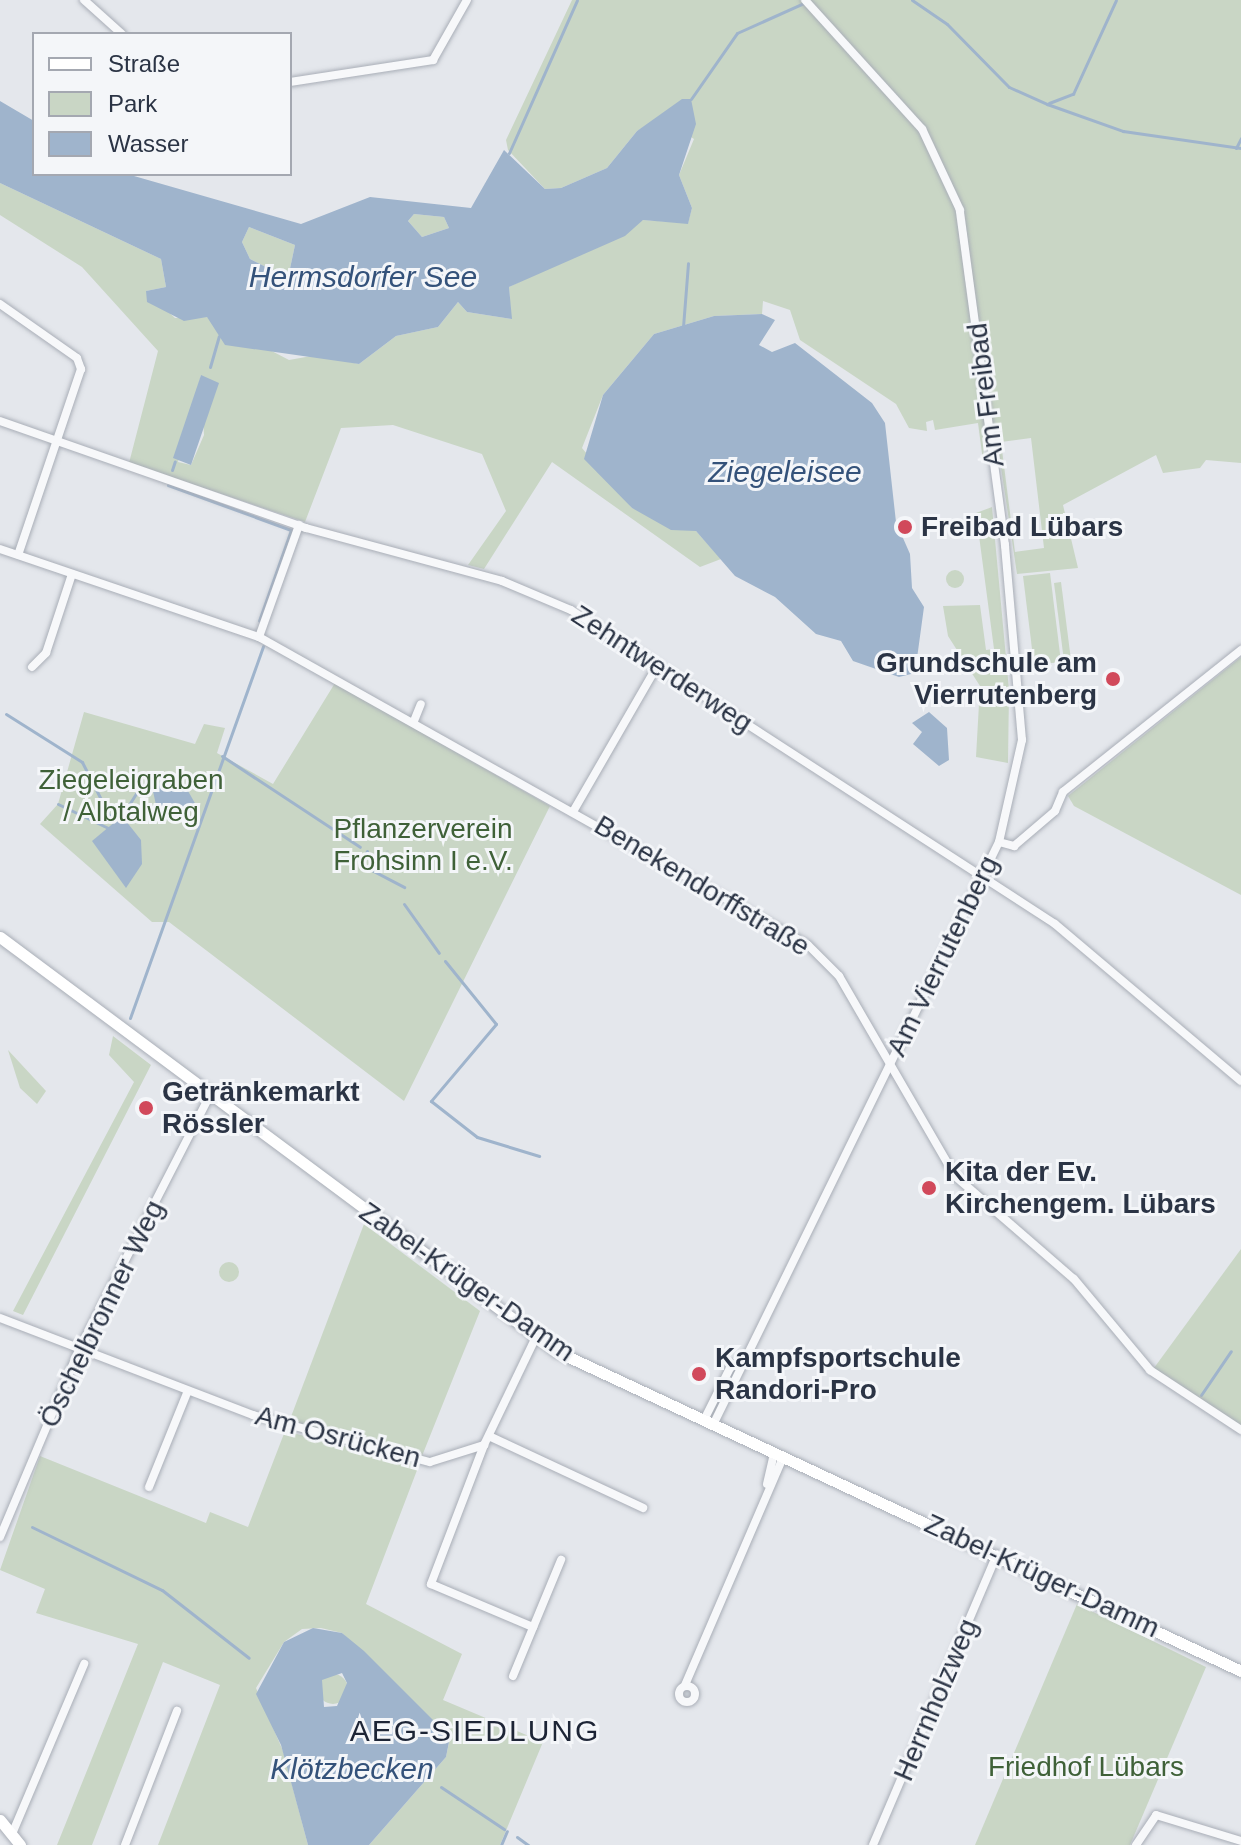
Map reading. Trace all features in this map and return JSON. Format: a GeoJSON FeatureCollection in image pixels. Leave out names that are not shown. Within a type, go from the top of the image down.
{"type":"FeatureCollection","features":[{"type":"Feature","properties":{"kind":"street"},"geometry":{"type":"LineString","coordinates":[[84,0],[120,32]]}},
{"type":"Feature","properties":{"kind":"street"},"geometry":{"type":"LineString","coordinates":[[292,82],[433,60],[467,0]]}},
{"type":"Feature","properties":{"kind":"street","name":"Am Freibad"},"geometry":{"type":"LineString","coordinates":[[805,0],[922,129],[962,220],[1023,704],[1016,787],[999,842]]}},
{"type":"Feature","properties":{"kind":"street"},"geometry":{"type":"LineString","coordinates":[[0,304],[80,363],[18,555]]}},
{"type":"Feature","properties":{"kind":"street","name":"Zehntwerderweg"},"geometry":{"type":"LineString","coordinates":[[0,421],[56,444],[299,525],[502,581],[571,610],[1055,924],[1241,1081]]}},
{"type":"Feature","properties":{"kind":"street"},"geometry":{"type":"LineString","coordinates":[[259,637],[299,525]]}},
{"type":"Feature","properties":{"kind":"street","name":"Benekendorffstraße"},"geometry":{"type":"LineString","coordinates":[[0,549],[259,637],[574,810],[808,945],[839,976],[889,1068],[955,1176],[1074,1279],[1150,1370],[1241,1430]]}},
{"type":"Feature","properties":{"kind":"street"},"geometry":{"type":"LineString","coordinates":[[32,667],[46,653],[72,574]]}},
{"type":"Feature","properties":{"kind":"street","name":"Am Vierrutenberg"},"geometry":{"type":"LineString","coordinates":[[709,1422],[730,1368],[748,1354],[999,842],[1014,846],[1055,811],[1063,792],[1241,650]]}},
{"type":"Feature","properties":{"kind":"street"},"geometry":{"type":"LineString","coordinates":[[574,810],[653,673]]}},
{"type":"Feature","properties":{"kind":"street"},"geometry":{"type":"LineString","coordinates":[[414,721],[421,704]]}},
{"type":"Feature","properties":{"kind":"street","name":"Zabel-Krüger-Damm"},"geometry":{"type":"LineString","coordinates":[[0,937],[536,1337],[778,1455],[997,1553],[1241,1671]]}},
{"type":"Feature","properties":{"kind":"street","name":"Öschelbronner Weg"},"geometry":{"type":"LineString","coordinates":[[0,1537],[79,1350],[210,1095]]}},
{"type":"Feature","properties":{"kind":"street","name":"Am Osrücken"},"geometry":{"type":"LineString","coordinates":[[0,1318],[187,1393],[430,1462],[458,1459],[484,1445],[491,1437],[536,1337]]}},
{"type":"Feature","properties":{"kind":"street"},"geometry":{"type":"LineString","coordinates":[[149,1487],[187,1393]]}},
{"type":"Feature","properties":{"kind":"street"},"geometry":{"type":"LineString","coordinates":[[491,1437],[643,1508]]}},
{"type":"Feature","properties":{"kind":"street"},"geometry":{"type":"LineString","coordinates":[[484,1445],[431,1584],[533,1627]]}},
{"type":"Feature","properties":{"kind":"street"},"geometry":{"type":"LineString","coordinates":[[685,1685],[767,1489],[778,1455]]}},
{"type":"Feature","properties":{"kind":"street","name":"Herrnholzweg"},"geometry":{"type":"LineString","coordinates":[[873,1845],[997,1553]]}},
{"type":"Feature","properties":{"kind":"street"},"geometry":{"type":"LineString","coordinates":[[513,1676],[561,1560]]}},
{"type":"Feature","properties":{"kind":"street"},"geometry":{"type":"LineString","coordinates":[[12,1834],[84,1664]]}},
{"type":"Feature","properties":{"kind":"street"},"geometry":{"type":"LineString","coordinates":[[125,1845],[177,1711]]}},
{"type":"Feature","properties":{"kind":"street"},"geometry":{"type":"LineString","coordinates":[[1136,1845],[1156,1815],[1241,1841]]}},
{"type":"Feature","properties":{"kind":"street"},"geometry":{"type":"LineString","coordinates":[[0,1820],[20,1845]]}},
{"type":"Feature","properties":{"kind":"green space"},"geometry":{"type":"Polygon","coordinates":[[[572,0],[1241,0],[1241,463],[1206,460],[1200,468],[1163,473],[1156,455],[1063,505],[1078,568],[1017,574],[996,434],[985,428],[983,461],[978,423],[935,430],[933,420],[926,422],[927,431],[909,428],[896,404],[800,340],[790,310],[763,301],[762,314],[714,316],[654,334],[603,395],[582,448],[632,508],[696,531],[721,559],[700,567],[552,462],[484,569],[468,565],[506,511],[482,454],[393,425],[341,428],[305,522],[129,463],[158,351],[82,267],[0,215],[0,183],[161,259],[166,287],[146,291],[175,318],[207,317],[289,360],[317,355],[359,364],[396,336],[438,327],[458,302],[467,312],[511,319],[509,287],[643,220],[688,223],[692,208],[679,175],[694,139],[660,117],[637,131],[607,168],[561,188],[545,189],[508,150],[506,140],[572,0]],[[201,375],[178,462],[191,465],[204,435],[201,375]],[[1031,438],[1001,442],[1015,552],[1044,548],[1031,438]]]}},
{"type":"Feature","properties":{"kind":"green space"},"geometry":{"type":"Polygon","coordinates":[[[414,214],[444,217],[449,228],[422,237],[408,221],[414,214]]]}},
{"type":"Feature","properties":{"kind":"green space"},"geometry":{"type":"Polygon","coordinates":[[[249,227],[295,245],[288,278],[250,259],[242,242],[249,227]]]}},
{"type":"Feature","properties":{"kind":"green space"},"geometry":{"type":"Polygon","coordinates":[[[992,507],[1009,690],[1008,763],[976,757],[980,686],[948,636],[943,606],[980,605],[986,650],[994,649],[976,513],[992,507]]]}},
{"type":"Feature","properties":{"kind":"green space"},"geometry":{"type":"Polygon","coordinates":[[[951,570],[959,570],[964,579],[962,586],[951,588],[946,583],[946,575],[951,570]]]}},
{"type":"Feature","properties":{"kind":"green space"},"geometry":{"type":"Polygon","coordinates":[[[1050,573],[1061,662],[1034,665],[1023,576],[1050,573]]]}},
{"type":"Feature","properties":{"kind":"green space"},"geometry":{"type":"Polygon","coordinates":[[[1061,582],[1071,660],[1064,661],[1054,583],[1061,582]]]}},
{"type":"Feature","properties":{"kind":"green space"},"geometry":{"type":"Polygon","coordinates":[[[1241,657],[1241,895],[1074,806],[1068,796],[1241,657]]]}},
{"type":"Feature","properties":{"kind":"green space","name":"Pflanzerverein Frohsinn I e.V."},"geometry":{"type":"Polygon","coordinates":[[[335,683],[550,806],[404,1101],[169,922],[152,922],[40,824],[58,804],[84,712],[195,744],[204,724],[225,728],[217,753],[273,784],[335,683]]]}},
{"type":"Feature","properties":{"kind":"green space"},"geometry":{"type":"Polygon","coordinates":[[[113,1036],[151,1065],[23,1315],[13,1311],[134,1082],[109,1055],[113,1036]]]}},
{"type":"Feature","properties":{"kind":"green space"},"geometry":{"type":"Polygon","coordinates":[[[8,1050],[46,1091],[37,1104],[20,1088],[8,1050]]]}},
{"type":"Feature","properties":{"kind":"green space"},"geometry":{"type":"Polygon","coordinates":[[[364,1224],[480,1311],[422,1456],[289,1422],[364,1224]]]}},
{"type":"Feature","properties":{"kind":"green space"},"geometry":{"type":"Polygon","coordinates":[[[1241,1249],[1241,1427],[1154,1368],[1241,1249]]]}},
{"type":"Feature","properties":{"kind":"green space"},"geometry":{"type":"Polygon","coordinates":[[[229,1262],[236,1265],[239,1272],[236,1279],[229,1282],[222,1279],[219,1272],[222,1265],[229,1262]]]}},
{"type":"Feature","properties":{"kind":"green space"},"geometry":{"type":"Polygon","coordinates":[[[285,1431],[419,1465],[366,1604],[462,1654],[443,1700],[543,1742],[500,1845],[369,1845],[446,1757],[450,1738],[342,1633],[321,1628],[302,1629],[284,1642],[256,1688],[283,1751],[308,1845],[158,1845],[220,1685],[163,1662],[92,1845],[57,1845],[138,1644],[36,1613],[45,1589],[0,1570],[40,1456],[206,1523],[210,1512],[248,1527],[285,1431]]]}},
{"type":"Feature","properties":{"kind":"green space","name":"Friedhof Lübars"},"geometry":{"type":"Polygon","coordinates":[[[1077,1604],[1206,1667],[1130,1845],[975,1845],[1077,1604]]]}},
{"type":"Feature","properties":{"kind":"green space"},"geometry":{"type":"Polygon","coordinates":[[[333,1674],[344,1678],[348,1689],[344,1700],[333,1704],[322,1700],[318,1689],[322,1678],[333,1674]]]}},
{"type":"Feature","properties":{"kind":"water","name":"Hermsdorfer See"},"geometry":{"type":"Polygon","coordinates":[[[682,99],[691,99],[696,124],[679,175],[692,208],[688,224],[643,220],[625,236],[509,287],[512,319],[467,312],[458,302],[438,327],[396,336],[359,364],[225,345],[207,317],[184,321],[147,302],[146,291],[166,287],[161,259],[0,183],[0,101],[32,120],[32,176],[134,176],[301,224],[370,197],[471,208],[504,150],[545,189],[561,188],[607,168],[637,131],[682,99]],[[414,214],[408,221],[422,237],[449,228],[444,217],[414,214]],[[249,227],[242,242],[250,259],[288,278],[295,245],[249,227]]]}},
{"type":"Feature","properties":{"kind":"water","name":"Ziegeleisee"},"geometry":{"type":"Polygon","coordinates":[[[762,314],[775,320],[759,345],[772,352],[795,343],[872,403],[885,423],[896,522],[910,554],[912,588],[924,607],[915,673],[899,677],[853,661],[841,641],[816,634],[775,597],[735,576],[696,531],[671,530],[632,508],[584,459],[603,395],[654,334],[714,316],[762,314]]]}},
{"type":"Feature","properties":{"kind":"water"},"geometry":{"type":"Polygon","coordinates":[[[201,375],[219,383],[191,465],[173,458],[201,375]]]}},
{"type":"Feature","properties":{"kind":"water"},"geometry":{"type":"Polygon","coordinates":[[[929,712],[947,728],[949,760],[939,766],[913,744],[922,732],[912,723],[929,712]]]}},
{"type":"Feature","properties":{"kind":"water"},"geometry":{"type":"Polygon","coordinates":[[[151,782],[188,791],[196,805],[174,815],[156,805],[151,782]]]}},
{"type":"Feature","properties":{"kind":"water"},"geometry":{"type":"Polygon","coordinates":[[[122,816],[141,840],[142,864],[126,888],[92,841],[122,816]]]}},
{"type":"Feature","properties":{"kind":"water","name":"Klötzbecken"},"geometry":{"type":"Polygon","coordinates":[[[313,1628],[342,1633],[450,1737],[446,1757],[369,1845],[308,1845],[281,1745],[256,1694],[284,1642],[313,1628]],[[342,1673],[322,1680],[324,1707],[337,1706],[347,1683],[342,1673]]]}},
{"type":"Feature","properties":{"kind":"waterway"},"geometry":{"type":"LineString","coordinates":[[509,153],[577,0]]}},
{"type":"Feature","properties":{"kind":"waterway"},"geometry":{"type":"LineString","coordinates":[[912,0],[947,24],[1009,87],[1123,131],[1241,148]]}},
{"type":"Feature","properties":{"kind":"waterway"},"geometry":{"type":"LineString","coordinates":[[1049,103],[1073,94],[1116,0]]}},
{"type":"Feature","properties":{"kind":"waterway"},"geometry":{"type":"LineString","coordinates":[[691,99],[737,33],[806,2]]}},
{"type":"Feature","properties":{"kind":"waterway"},"geometry":{"type":"LineString","coordinates":[[1236,148],[1241,138]]}},
{"type":"Feature","properties":{"kind":"waterway"},"geometry":{"type":"LineString","coordinates":[[683,327],[688,263]]}},
{"type":"Feature","properties":{"kind":"waterway"},"geometry":{"type":"LineString","coordinates":[[210,367],[219,336]]}},
{"type":"Feature","properties":{"kind":"waterway"},"geometry":{"type":"LineString","coordinates":[[172,470],[175,461]]}},
{"type":"Feature","properties":{"kind":"waterway"},"geometry":{"type":"LineString","coordinates":[[168,485],[291,530],[259,621]]}},
{"type":"Feature","properties":{"kind":"waterway"},"geometry":{"type":"LineString","coordinates":[[130,1018],[263,646]]}},
{"type":"Feature","properties":{"kind":"waterway"},"geometry":{"type":"LineString","coordinates":[[6,714],[82,762],[112,821]]}},
{"type":"Feature","properties":{"kind":"waterway"},"geometry":{"type":"LineString","coordinates":[[222,756],[360,847]]}},
{"type":"Feature","properties":{"kind":"waterway"},"geometry":{"type":"LineString","coordinates":[[120,819],[141,786],[152,783]]}},
{"type":"Feature","properties":{"kind":"waterway"},"geometry":{"type":"LineString","coordinates":[[58,804],[108,828]]}},
{"type":"Feature","properties":{"kind":"waterway"},"geometry":{"type":"LineString","coordinates":[[367,851],[360,864],[404,887]]}},
{"type":"Feature","properties":{"kind":"waterway"},"geometry":{"type":"LineString","coordinates":[[404,904],[439,953]]}},
{"type":"Feature","properties":{"kind":"waterway"},"geometry":{"type":"LineString","coordinates":[[445,961],[496,1024],[431,1101],[477,1137],[539,1156]]}},
{"type":"Feature","properties":{"kind":"waterway"},"geometry":{"type":"LineString","coordinates":[[1201,1395],[1231,1351]]}},
{"type":"Feature","properties":{"kind":"waterway"},"geometry":{"type":"LineString","coordinates":[[32,1527],[162,1590],[249,1658]]}},
{"type":"Feature","properties":{"kind":"waterway"},"geometry":{"type":"LineString","coordinates":[[441,1787],[504,1829]]}},
{"type":"Feature","properties":{"kind":"waterway"},"geometry":{"type":"LineString","coordinates":[[501,1845],[507,1831]]}},
{"type":"Feature","properties":{"kind":"waterway"},"geometry":{"type":"LineString","coordinates":[[517,1837],[528,1845]]}},
{"type":"Feature","properties":{"kind":"place","name":"Freibad Lübars"},"geometry":{"type":"Point","coordinates":[905,527]}},
{"type":"Feature","properties":{"kind":"place","name":"Grundschule am Vierrutenberg"},"geometry":{"type":"Point","coordinates":[1113,679]}},
{"type":"Feature","properties":{"kind":"place","name":"Getränkemarkt Rössler"},"geometry":{"type":"Point","coordinates":[146,1108]}},
{"type":"Feature","properties":{"kind":"place","name":"Kita der Ev. Kirchengem. Lübars"},"geometry":{"type":"Point","coordinates":[929,1188]}},
{"type":"Feature","properties":{"kind":"place","name":"Kampfsportschule Randori-Pro"},"geometry":{"type":"Point","coordinates":[699,1374]}},
{"type":"Feature","properties":{"kind":"district","name":"AEG-SIEDLUNG"},"geometry":{"type":"Point","coordinates":[475,1731]}},
{"type":"Feature","properties":{"kind":"park label","name":"Ziegeleigraben / Albtalweg"},"geometry":{"type":"Point","coordinates":[131,796]}}]}
